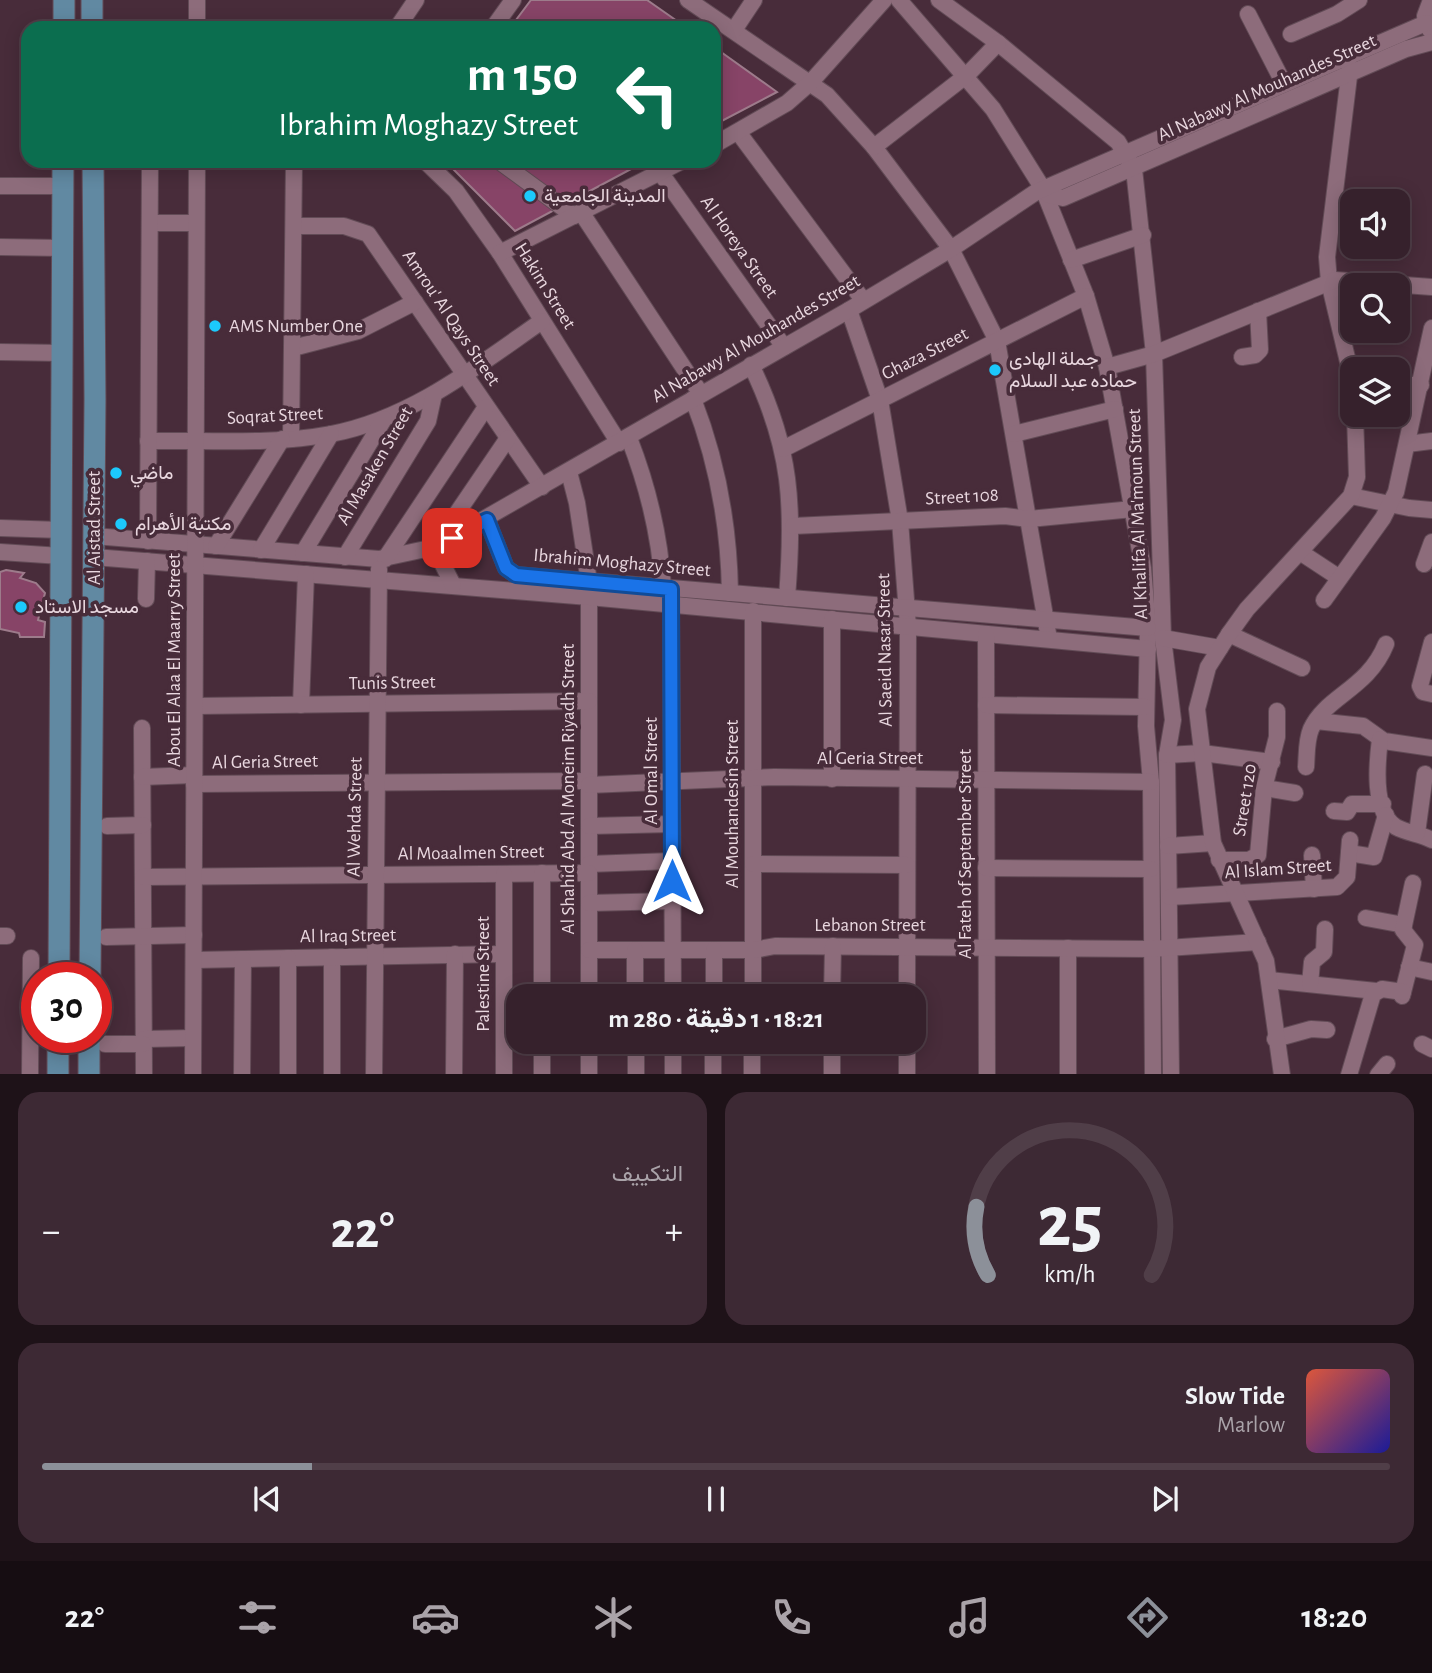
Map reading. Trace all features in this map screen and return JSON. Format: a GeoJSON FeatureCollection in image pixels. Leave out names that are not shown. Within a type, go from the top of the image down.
{"type":"FeatureCollection","features":[{"type":"Feature","properties":{"kind":"main road"},"geometry":{"type":"LineString","coordinates":[[64,0],[64,21]]}},
{"type":"Feature","properties":{"kind":"main road"},"geometry":{"type":"LineString","coordinates":[[92,0],[92,21]]}},
{"type":"Feature","properties":{"kind":"main road","name":"Al Aistad Street"},"geometry":{"type":"LineString","coordinates":[[59,962],[63,168]]}},
{"type":"Feature","properties":{"kind":"main road","name":"Al Aistad Street"},"geometry":{"type":"LineString","coordinates":[[90,962],[95,399],[93,168]]}},
{"type":"Feature","properties":{"kind":"main road"},"geometry":{"type":"LineString","coordinates":[[63,286],[78,292],[92,284]]}},
{"type":"Feature","properties":{"kind":"main road"},"geometry":{"type":"LineString","coordinates":[[63,405],[74,391],[86,391],[95,399]]}},
{"type":"Feature","properties":{"kind":"main road"},"geometry":{"type":"LineString","coordinates":[[60,752],[76,758],[92,750]]}},
{"type":"Feature","properties":{"kind":"main road"},"geometry":{"type":"LineString","coordinates":[[60,851],[73,837],[91,843]]}},
{"type":"Feature","properties":{"kind":"main road"},"geometry":{"type":"LineString","coordinates":[[58,1053],[58,1074]]}},
{"type":"Feature","properties":{"kind":"main road"},"geometry":{"type":"LineString","coordinates":[[89,1074],[94,1053]]}},
{"type":"Feature","properties":{"kind":"street"},"geometry":{"type":"LineString","coordinates":[[197,0],[197,21]]}},
{"type":"Feature","properties":{"kind":"street"},"geometry":{"type":"LineString","coordinates":[[402,21],[416,0]]}},
{"type":"Feature","properties":{"kind":"street"},"geometry":{"type":"LineString","coordinates":[[688,0],[720,21]]}},
{"type":"Feature","properties":{"kind":"street"},"geometry":{"type":"LineString","coordinates":[[734,30],[754,0]]}},
{"type":"Feature","properties":{"kind":"street"},"geometry":{"type":"LineString","coordinates":[[721,141],[787,103],[811,82],[884,0]]}},
{"type":"Feature","properties":{"kind":"street","name":"Al Khalifa Al Ma'moun Street"},"geometry":{"type":"LineString","coordinates":[[899,0],[967,75],[993,109],[1043,188],[1086,296],[1107,367],[1143,568],[1148,628],[1146,726],[1151,782],[1153,1074]]}},
{"type":"Feature","properties":{"kind":"street","name":"Al Khalifa Al Ma'moun Street"},"geometry":{"type":"LineString","coordinates":[[939,0],[998,43],[1118,142],[1127,152],[1134,169],[1154,354],[1163,638],[1173,720],[1167,755],[1171,1074]]}},
{"type":"Feature","properties":{"kind":"street"},"geometry":{"type":"LineString","coordinates":[[1291,34],[1337,14],[1359,0]]}},
{"type":"Feature","properties":{"kind":"street"},"geometry":{"type":"LineString","coordinates":[[1429,29],[1430,1]]}},
{"type":"Feature","properties":{"kind":"street"},"geometry":{"type":"LineString","coordinates":[[496,21],[505,3]]}},
{"type":"Feature","properties":{"kind":"street"},"geometry":{"type":"LineString","coordinates":[[1248,14],[1284,84]]}},
{"type":"Feature","properties":{"kind":"street"},"geometry":{"type":"LineString","coordinates":[[721,22],[811,82],[835,103],[874,147],[951,249],[997,341],[1049,639]]}},
{"type":"Feature","properties":{"kind":"street","name":"Al Nabawy Al Mouhandes Street"},"geometry":{"type":"LineString","coordinates":[[487,520],[849,310],[951,249],[1043,188],[1351,55],[1429,29]]}},
{"type":"Feature","properties":{"kind":"street","name":"Al Nabawy Al Mouhandes Street"},"geometry":{"type":"LineString","coordinates":[[1043,188],[1049,195],[1063,198],[1406,49],[1432,42]]}},
{"type":"Feature","properties":{"kind":"street"},"geometry":{"type":"LineString","coordinates":[[874,147],[967,75],[998,43]]}},
{"type":"Feature","properties":{"kind":"street"},"geometry":{"type":"LineString","coordinates":[[1347,357],[1329,282],[1328,242],[1351,55]]}},
{"type":"Feature","properties":{"kind":"street"},"geometry":{"type":"LineString","coordinates":[[738,132],[863,300]]}},
{"type":"Feature","properties":{"kind":"street"},"geometry":{"type":"LineString","coordinates":[[148,541],[150,168]]}},
{"type":"Feature","properties":{"kind":"street","name":"Abou El Alaa El Maarry Street"},"geometry":{"type":"LineString","coordinates":[[193,1074],[197,168]]}},
{"type":"Feature","properties":{"kind":"street"},"geometry":{"type":"LineString","coordinates":[[216,546],[287,439],[293,348],[295,168]]}},
{"type":"Feature","properties":{"kind":"street","name":"Hakim Street"},"geometry":{"type":"LineString","coordinates":[[432,168],[456,191],[500,253],[542,321],[624,440]]}},
{"type":"Feature","properties":{"kind":"street"},"geometry":{"type":"LineString","coordinates":[[509,168],[578,214],[697,397],[718,475],[728,540],[730,593]]}},
{"type":"Feature","properties":{"kind":"street"},"geometry":{"type":"LineString","coordinates":[[500,253],[668,168]]}},
{"type":"Feature","properties":{"kind":"street","name":"Al Horeya Street"},"geometry":{"type":"LineString","coordinates":[[660,172],[784,346]]}},
{"type":"Feature","properties":{"kind":"street"},"geometry":{"type":"LineString","coordinates":[[0,186],[63,186]]}},
{"type":"Feature","properties":{"kind":"street"},"geometry":{"type":"LineString","coordinates":[[150,223],[197,223]]}},
{"type":"Feature","properties":{"kind":"street","name":"Amrou' Al Qays Street"},"geometry":{"type":"LineString","coordinates":[[294,226],[344,226],[368,234],[542,487]]}},
{"type":"Feature","properties":{"kind":"street"},"geometry":{"type":"LineString","coordinates":[[1071,260],[1143,235]]}},
{"type":"Feature","properties":{"kind":"street"},"geometry":{"type":"LineString","coordinates":[[0,247],[63,248]]}},
{"type":"Feature","properties":{"kind":"street"},"geometry":{"type":"LineString","coordinates":[[1107,367],[1154,354],[1329,282],[1344,280],[1432,287]]}},
{"type":"Feature","properties":{"kind":"street","name":"Ghaza Street"},"geometry":{"type":"LineString","coordinates":[[783,449],[1086,296]]}},
{"type":"Feature","properties":{"kind":"street"},"geometry":{"type":"LineString","coordinates":[[293,348],[358,331],[415,302]]}},
{"type":"Feature","properties":{"kind":"street","name":"Al Saeid Nasar Street"},"geometry":{"type":"LineString","coordinates":[[849,310],[880,400],[900,521],[908,608],[907,984]]}},
{"type":"Feature","properties":{"kind":"street"},"geometry":{"type":"LineString","coordinates":[[1242,357],[1255,355],[1261,346],[1258,311]]}},
{"type":"Feature","properties":{"kind":"street","name":"Soqrat Street"},"geometry":{"type":"LineString","coordinates":[[148,441],[287,439],[331,434],[384,419],[434,394],[542,321]]}},
{"type":"Feature","properties":{"kind":"street"},"geometry":{"type":"LineString","coordinates":[[1324,600],[1391,504],[1429,358],[1432,328]]}},
{"type":"Feature","properties":{"kind":"street"},"geometry":{"type":"LineString","coordinates":[[0,352],[62,353]]}},
{"type":"Feature","properties":{"kind":"street"},"geometry":{"type":"LineString","coordinates":[[751,365],[764,393],[783,449],[793,526],[788,598]]}},
{"type":"Feature","properties":{"kind":"street"},"geometry":{"type":"LineString","coordinates":[[1410,385],[1421,385]]}},
{"type":"Feature","properties":{"kind":"street","name":"Al Masaken Street"},"geometry":{"type":"LineString","coordinates":[[345,558],[428,421],[434,394]]}},
{"type":"Feature","properties":{"kind":"street"},"geometry":{"type":"LineString","coordinates":[[382,559],[486,407]]}},
{"type":"Feature","properties":{"kind":"street"},"geometry":{"type":"LineString","coordinates":[[1014,435],[1115,409]]}},
{"type":"Feature","properties":{"kind":"street"},"geometry":{"type":"LineString","coordinates":[[303,554],[384,419]]}},
{"type":"Feature","properties":{"kind":"street"},"geometry":{"type":"LineString","coordinates":[[1282,1074],[1275,1039],[1269,980],[1258,942],[1213,843],[1197,732],[1201,688],[1224,641],[1248,609],[1351,496],[1357,477],[1355,427]]}},
{"type":"Feature","properties":{"kind":"street"},"geometry":{"type":"LineString","coordinates":[[261,550],[331,434]]}},
{"type":"Feature","properties":{"kind":"street"},"geometry":{"type":"LineString","coordinates":[[435,547],[508,438]]}},
{"type":"Feature","properties":{"kind":"street","name":"Al Omal Street"},"geometry":{"type":"LineString","coordinates":[[624,440],[657,526],[668,594],[673,984]]}},
{"type":"Feature","properties":{"kind":"street"},"geometry":{"type":"LineString","coordinates":[[1407,444],[1432,441]]}},
{"type":"Feature","properties":{"kind":"street","name":"Al Shahid Abd Al Moneim Riyadh Street"},"geometry":{"type":"LineString","coordinates":[[569,472],[578,503],[589,589],[589,984]]}},
{"type":"Feature","properties":{"kind":"street"},"geometry":{"type":"LineString","coordinates":[[1351,496],[1432,510]]}},
{"type":"Feature","properties":{"kind":"street","name":"Street 108"},"geometry":{"type":"LineString","coordinates":[[793,526],[1005,516],[1029,519],[1133,509]]}},
{"type":"Feature","properties":{"kind":"street"},"geometry":{"type":"LineString","coordinates":[[94,546],[148,541],[382,559],[435,547],[487,520]]}},
{"type":"Feature","properties":{"kind":"street","name":"Ibrahim Moghazy Street"},"geometry":{"type":"LineString","coordinates":[[487,520],[510,572],[589,589]]}},
{"type":"Feature","properties":{"kind":"street"},"geometry":{"type":"LineString","coordinates":[[0,528],[61,530]]}},
{"type":"Feature","properties":{"kind":"street"},"geometry":{"type":"LineString","coordinates":[[1424,564],[1432,542]]}},
{"type":"Feature","properties":{"kind":"street","name":"Ibrahim Moghazy Street"},"geometry":{"type":"LineString","coordinates":[[94,546],[147,561],[306,575],[453,585],[668,594],[730,593],[1148,628]]}},
{"type":"Feature","properties":{"kind":"street"},"geometry":{"type":"LineString","coordinates":[[435,547],[453,585]]}},
{"type":"Feature","properties":{"kind":"street"},"geometry":{"type":"LineString","coordinates":[[0,552],[61,556]]}},
{"type":"Feature","properties":{"kind":"street"},"geometry":{"type":"LineString","coordinates":[[1300,552],[1338,577]]}},
{"type":"Feature","properties":{"kind":"street","name":"Al Wehda Street"},"geometry":{"type":"LineString","coordinates":[[374,1074],[377,704],[379,580],[382,559]]}},
{"type":"Feature","properties":{"kind":"street"},"geometry":{"type":"LineString","coordinates":[[146,599],[147,561]]}},
{"type":"Feature","properties":{"kind":"street"},"geometry":{"type":"LineString","coordinates":[[301,705],[306,575]]}},
{"type":"Feature","properties":{"kind":"street","name":"Ibrahim Moghazy Street"},"geometry":{"type":"LineString","coordinates":[[668,594],[752,611],[1148,649]]}},
{"type":"Feature","properties":{"kind":"street","name":"Al Mouhandesin Street"},"geometry":{"type":"LineString","coordinates":[[752,611],[753,984]]}},
{"type":"Feature","properties":{"kind":"street"},"geometry":{"type":"LineString","coordinates":[[832,619],[832,779]]}},
{"type":"Feature","properties":{"kind":"street","name":"Al Fateh of September Street"},"geometry":{"type":"LineString","coordinates":[[985,634],[987,1074]]}},
{"type":"Feature","properties":{"kind":"street"},"geometry":{"type":"LineString","coordinates":[[1163,638],[1224,641],[1301,668]]}},
{"type":"Feature","properties":{"kind":"street"},"geometry":{"type":"LineString","coordinates":[[1432,642],[1420,686],[1423,692],[1432,694]]}},
{"type":"Feature","properties":{"kind":"street"},"geometry":{"type":"LineString","coordinates":[[1306,767],[1308,740],[1316,722],[1369,675],[1386,644]]}},
{"type":"Feature","properties":{"kind":"street","name":"Tunis Street"},"geometry":{"type":"LineString","coordinates":[[195,706],[589,701]]}},
{"type":"Feature","properties":{"kind":"street"},"geometry":{"type":"LineString","coordinates":[[986,705],[1146,707]]}},
{"type":"Feature","properties":{"kind":"street","name":"Street 120"},"geometry":{"type":"LineString","coordinates":[[1219,860],[1249,860],[1258,855],[1264,788],[1277,737],[1277,711]]}},
{"type":"Feature","properties":{"kind":"street"},"geometry":{"type":"LineString","coordinates":[[1146,726],[1161,732],[1173,720]]}},
{"type":"Feature","properties":{"kind":"street"},"geometry":{"type":"LineString","coordinates":[[1316,722],[1363,726],[1381,739],[1432,748]]}},
{"type":"Feature","properties":{"kind":"street"},"geometry":{"type":"LineString","coordinates":[[142,728],[144,1074]]}},
{"type":"Feature","properties":{"kind":"street"},"geometry":{"type":"LineString","coordinates":[[1381,739],[1378,760],[1384,809],[1397,827],[1425,837],[1425,774]]}},
{"type":"Feature","properties":{"kind":"street"},"geometry":{"type":"LineString","coordinates":[[1167,755],[1202,753],[1272,762]]}},
{"type":"Feature","properties":{"kind":"street","name":"Al Geria Street"},"geometry":{"type":"LineString","coordinates":[[142,776],[194,779],[589,783],[753,779],[1151,782]]}},
{"type":"Feature","properties":{"kind":"street"},"geometry":{"type":"LineString","coordinates":[[1264,788],[1295,793]]}},
{"type":"Feature","properties":{"kind":"street"},"geometry":{"type":"LineString","coordinates":[[1334,811],[1347,812],[1352,804],[1384,809]]}},
{"type":"Feature","properties":{"kind":"street","name":"Al Islam Street"},"geometry":{"type":"LineString","coordinates":[[1170,897],[1343,885],[1349,846],[1374,857],[1384,809]]}},
{"type":"Feature","properties":{"kind":"street"},"geometry":{"type":"LineString","coordinates":[[589,826],[672,824]]}},
{"type":"Feature","properties":{"kind":"street"},"geometry":{"type":"LineString","coordinates":[[107,826],[143,825]]}},
{"type":"Feature","properties":{"kind":"street"},"geometry":{"type":"LineString","coordinates":[[1168,846],[1213,843]]}},
{"type":"Feature","properties":{"kind":"street"},"geometry":{"type":"LineString","coordinates":[[1312,855],[1314,889]]}},
{"type":"Feature","properties":{"kind":"street","name":"Al Moaalmen Street"},"geometry":{"type":"LineString","coordinates":[[143,877],[542,873],[672,861]]}},
{"type":"Feature","properties":{"kind":"street"},"geometry":{"type":"LineString","coordinates":[[753,864],[907,864]]}},
{"type":"Feature","properties":{"kind":"street"},"geometry":{"type":"LineString","coordinates":[[986,868],[1151,869]]}},
{"type":"Feature","properties":{"kind":"street","name":"Palestine Street"},"geometry":{"type":"LineString","coordinates":[[504,873],[504,1074]]}},
{"type":"Feature","properties":{"kind":"street"},"geometry":{"type":"LineString","coordinates":[[542,873],[542,984]]}},
{"type":"Feature","properties":{"kind":"street"},"geometry":{"type":"LineString","coordinates":[[1269,980],[1376,991],[1386,988],[1403,994],[1415,945],[1405,936],[1404,925],[1413,883]]}},
{"type":"Feature","properties":{"kind":"street"},"geometry":{"type":"LineString","coordinates":[[589,902],[673,901]]}},
{"type":"Feature","properties":{"kind":"street"},"geometry":{"type":"LineString","coordinates":[[1366,918],[1404,925]]}},
{"type":"Feature","properties":{"kind":"street"},"geometry":{"type":"LineString","coordinates":[[1311,984],[1312,962],[1324,951],[1325,929]]}},
{"type":"Feature","properties":{"kind":"street"},"geometry":{"type":"LineString","coordinates":[[106,937],[194,935]]}},
{"type":"Feature","properties":{"kind":"street","name":"Lebanon Street"},"geometry":{"type":"LineString","coordinates":[[589,950],[754,950],[775,946],[1171,948],[1258,942]]}},
{"type":"Feature","properties":{"kind":"street"},"geometry":{"type":"LineString","coordinates":[[832,984],[833,946]]}},
{"type":"Feature","properties":{"kind":"street"},"geometry":{"type":"LineString","coordinates":[[1068,948],[1068,1074]]}},
{"type":"Feature","properties":{"kind":"street"},"geometry":{"type":"LineString","coordinates":[[635,950],[635,984]]}},
{"type":"Feature","properties":{"kind":"street"},"geometry":{"type":"LineString","coordinates":[[714,950],[714,984]]}},
{"type":"Feature","properties":{"kind":"street"},"geometry":{"type":"LineString","coordinates":[[454,1074],[455,954]]}},
{"type":"Feature","properties":{"kind":"street","name":"Al Iraq Street"},"geometry":{"type":"LineString","coordinates":[[194,960],[504,954]]}},
{"type":"Feature","properties":{"kind":"street"},"geometry":{"type":"LineString","coordinates":[[332,957],[332,1074]]}},
{"type":"Feature","properties":{"kind":"street"},"geometry":{"type":"LineString","coordinates":[[30,1074],[31,958]]}},
{"type":"Feature","properties":{"kind":"street"},"geometry":{"type":"LineString","coordinates":[[288,958],[288,1074]]}},
{"type":"Feature","properties":{"kind":"street"},"geometry":{"type":"LineString","coordinates":[[242,1074],[243,959]]}},
{"type":"Feature","properties":{"kind":"street"},"geometry":{"type":"LineString","coordinates":[[1409,967],[1432,972]]}},
{"type":"Feature","properties":{"kind":"street"},"geometry":{"type":"LineString","coordinates":[[1349,1074],[1371,997],[1376,991]]}},
{"type":"Feature","properties":{"kind":"street"},"geometry":{"type":"LineString","coordinates":[[1275,1039],[1311,1029],[1327,1030]]}},
{"type":"Feature","properties":{"kind":"street"},"geometry":{"type":"LineString","coordinates":[[112,1041],[193,1038]]}},
{"type":"Feature","properties":{"kind":"street"},"geometry":{"type":"LineString","coordinates":[[542,1054],[542,1074]]}},
{"type":"Feature","properties":{"kind":"street"},"geometry":{"type":"LineString","coordinates":[[589,1054],[589,1074]]}},
{"type":"Feature","properties":{"kind":"street"},"geometry":{"type":"LineString","coordinates":[[636,1054],[636,1074]]}},
{"type":"Feature","properties":{"kind":"street"},"geometry":{"type":"LineString","coordinates":[[673,1054],[673,1074]]}},
{"type":"Feature","properties":{"kind":"street"},"geometry":{"type":"LineString","coordinates":[[713,1054],[713,1074]]}},
{"type":"Feature","properties":{"kind":"street"},"geometry":{"type":"LineString","coordinates":[[752,1054],[752,1074]]}},
{"type":"Feature","properties":{"kind":"street"},"geometry":{"type":"LineString","coordinates":[[832,1054],[832,1074]]}},
{"type":"Feature","properties":{"kind":"street"},"geometry":{"type":"LineString","coordinates":[[906,1074],[907,1054]]}},
{"type":"Feature","properties":{"kind":"building"},"geometry":{"type":"Polygon","coordinates":[[[531,0],[647,0],[677,21],[515,21],[531,0]]]}},
{"type":"Feature","properties":{"kind":"building"},"geometry":{"type":"Polygon","coordinates":[[[721,52],[777,92],[721,121],[721,52]]]}},
{"type":"Feature","properties":{"kind":"building","name":"المدينة الجامعية"},"geometry":{"type":"Polygon","coordinates":[[[452,168],[633,168],[515,231],[452,168]]]}},
{"type":"Feature","properties":{"kind":"building","name":"مسجد الاستاد"},"geometry":{"type":"Polygon","coordinates":[[[6,570],[24,573],[20,578],[36,583],[45,593],[38,620],[45,622],[44,637],[20,637],[19,633],[0,629],[0,572],[6,570]]]}},
{"type":"Feature","properties":{"kind":"place","name":"المدينة الجامعية"},"geometry":{"type":"Point","coordinates":[530,196]}},
{"type":"Feature","properties":{"kind":"place","name":"AMS Number One"},"geometry":{"type":"Point","coordinates":[215,326]}},
{"type":"Feature","properties":{"kind":"place","name":"جملة الهادى حماده عبد السلام"},"geometry":{"type":"Point","coordinates":[995,370]}},
{"type":"Feature","properties":{"kind":"place","name":"ماضي"},"geometry":{"type":"Point","coordinates":[116,473]}},
{"type":"Feature","properties":{"kind":"place","name":"مكتبة الأهرام"},"geometry":{"type":"Point","coordinates":[121,524]}},
{"type":"Feature","properties":{"kind":"place","name":"مسجد الاستاد"},"geometry":{"type":"Point","coordinates":[21,607]}},
{"type":"Feature","properties":{"kind":"route"},"geometry":{"type":"LineString","coordinates":[[452,538],[487,520],[506,568],[516,575],[671,589],[672,881]]}}]}
